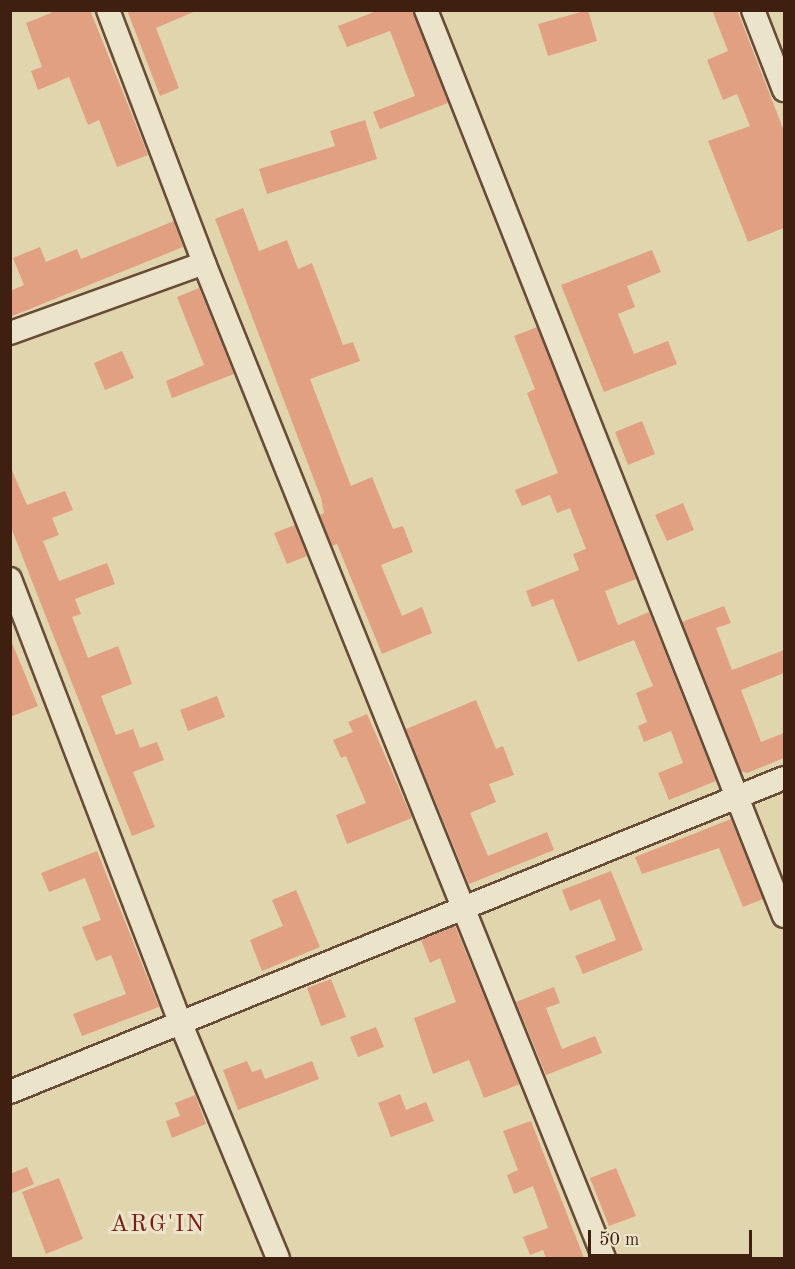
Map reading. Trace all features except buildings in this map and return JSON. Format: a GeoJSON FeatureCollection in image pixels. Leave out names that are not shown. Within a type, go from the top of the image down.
{"type":"FeatureCollection","features":[{"type":"Feature","properties":{"kind":"street"},"geometry":{"type":"LineString","coordinates":[[108,10],[204,263],[466,909],[604,1258]]}},
{"type":"Feature","properties":{"kind":"street"},"geometry":{"type":"LineString","coordinates":[[426,10],[784,916]]}},
{"type":"Feature","properties":{"kind":"street"},"geometry":{"type":"LineString","coordinates":[[753,10],[784,90]]}},
{"type":"Feature","properties":{"kind":"street"},"geometry":{"type":"LineString","coordinates":[[10,333],[204,263]]}},
{"type":"Feature","properties":{"kind":"street"},"geometry":{"type":"LineString","coordinates":[[10,579],[181,1024],[278,1258]]}},
{"type":"Feature","properties":{"kind":"street"},"geometry":{"type":"LineString","coordinates":[[10,1092],[466,909],[784,778]]}},
{"type":"Feature","properties":{"kind":"district","name":"ARG'IN"},"geometry":{"type":"Point","coordinates":[158,1226]}}]}
